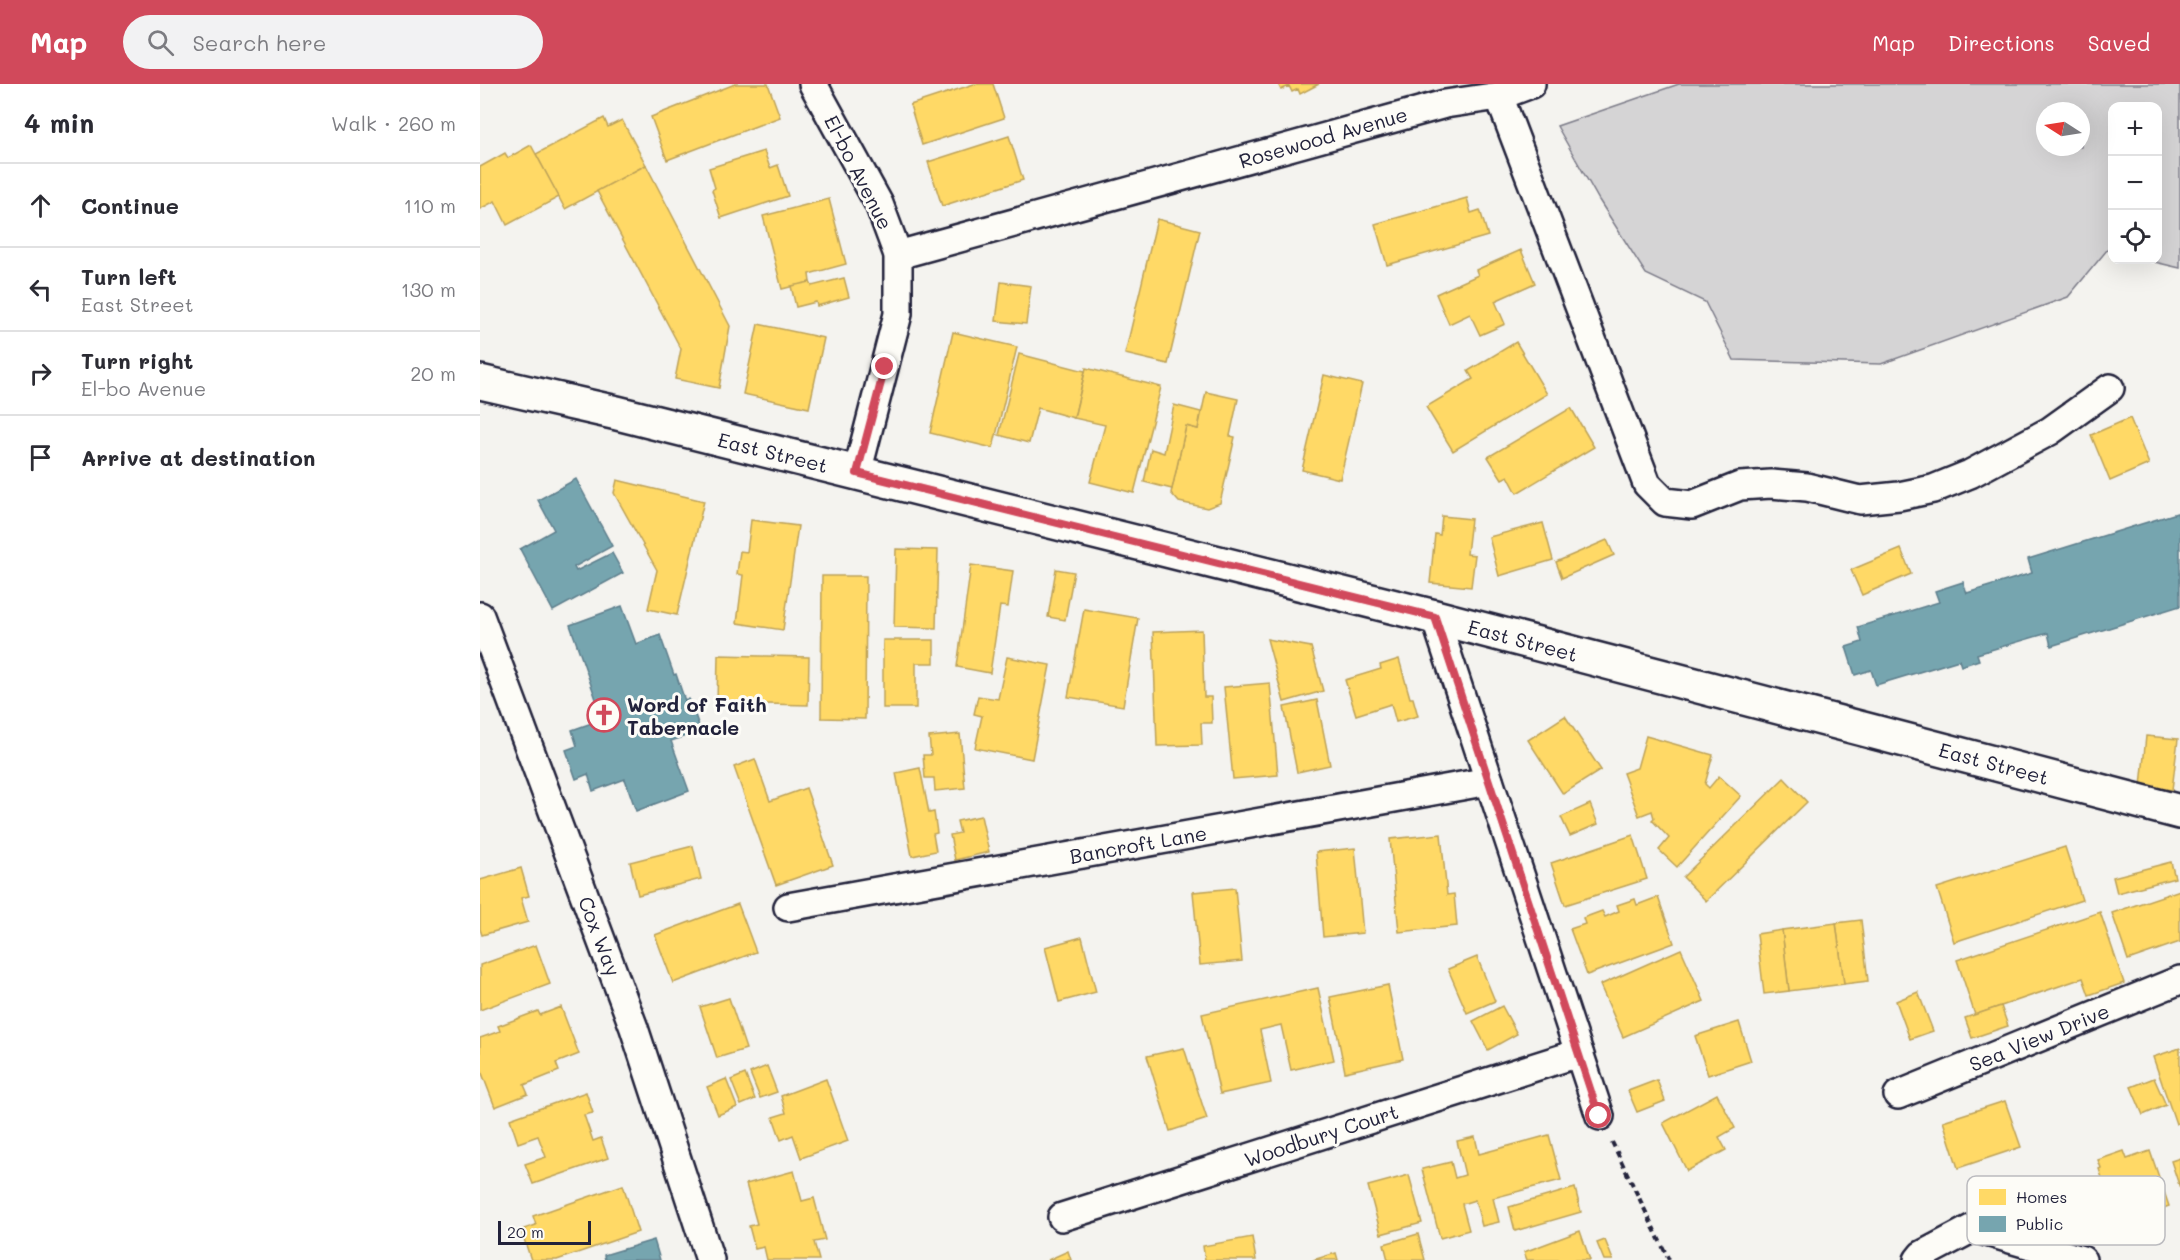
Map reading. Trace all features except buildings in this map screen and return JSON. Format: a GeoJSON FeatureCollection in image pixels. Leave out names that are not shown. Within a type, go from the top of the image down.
{"type":"FeatureCollection","features":[{"type":"Feature","properties":{"kind":"main road","name":"East Street"},"geometry":{"type":"LineString","coordinates":[[480,382],[617,413],[1435,617],[2180,812]]}},
{"type":"Feature","properties":{"kind":"street","name":"El-bo Avenue"},"geometry":{"type":"LineString","coordinates":[[813,84],[879,204],[898,255],[898,314],[857,473]]}},
{"type":"Feature","properties":{"kind":"street","name":"Rosewood Avenue"},"geometry":{"type":"LineString","coordinates":[[898,255],[1445,104],[1499,96],[1531,84]]}},
{"type":"Feature","properties":{"kind":"street"},"geometry":{"type":"LineString","coordinates":[[1499,96],[1647,484],[1665,502],[1692,505],[1740,486],[1771,484],[1807,487],[1860,500],[1899,496],[1933,489],[1970,474],[2050,431],[2110,388]]}},
{"type":"Feature","properties":{"kind":"street","name":"Cox Way"},"geometry":{"type":"LineString","coordinates":[[480,616],[634,1028],[710,1260]]}},
{"type":"Feature","properties":{"kind":"street"},"geometry":{"type":"LineString","coordinates":[[1435,617],[1599,1116]]}},
{"type":"Feature","properties":{"kind":"street","name":"Bancroft Lane"},"geometry":{"type":"LineString","coordinates":[[788,907],[1489,781]]}},
{"type":"Feature","properties":{"kind":"street","name":"Sea View Drive"},"geometry":{"type":"LineString","coordinates":[[1898,1095],[2180,980]]}},
{"type":"Feature","properties":{"kind":"street","name":"Woodbury Court"},"geometry":{"type":"LineString","coordinates":[[1062,1217],[1579,1053]]}},
{"type":"Feature","properties":{"kind":"street"},"geometry":{"type":"LineString","coordinates":[[1918,1260],[1922,1255],[1967,1231]]}},
{"type":"Feature","properties":{"kind":"street"},"geometry":{"type":"LineString","coordinates":[[2031,1245],[2082,1260]]}},
{"type":"Feature","properties":{"kind":"path"},"geometry":{"type":"LineString","coordinates":[[1599,1116],[1669,1260]]}},
{"type":"Feature","properties":{"kind":"shaded area"},"geometry":{"type":"Polygon","coordinates":[[[1679,84],[2180,84],[2180,268],[2162,264],[2162,102],[2108,102],[2108,250],[2068,297],[1881,364],[1734,360],[1705,302],[1646,274],[1599,200],[1557,126],[1679,84]]]}},
{"type":"Feature","properties":{"kind":"place","name":"Word of Faith Tabernacle"},"geometry":{"type":"Point","coordinates":[604,715]}},
{"type":"Feature","properties":{"kind":"route"},"geometry":{"type":"LineString","coordinates":[[885,367],[857,473],[1435,617],[1599,1116]]}}]}
